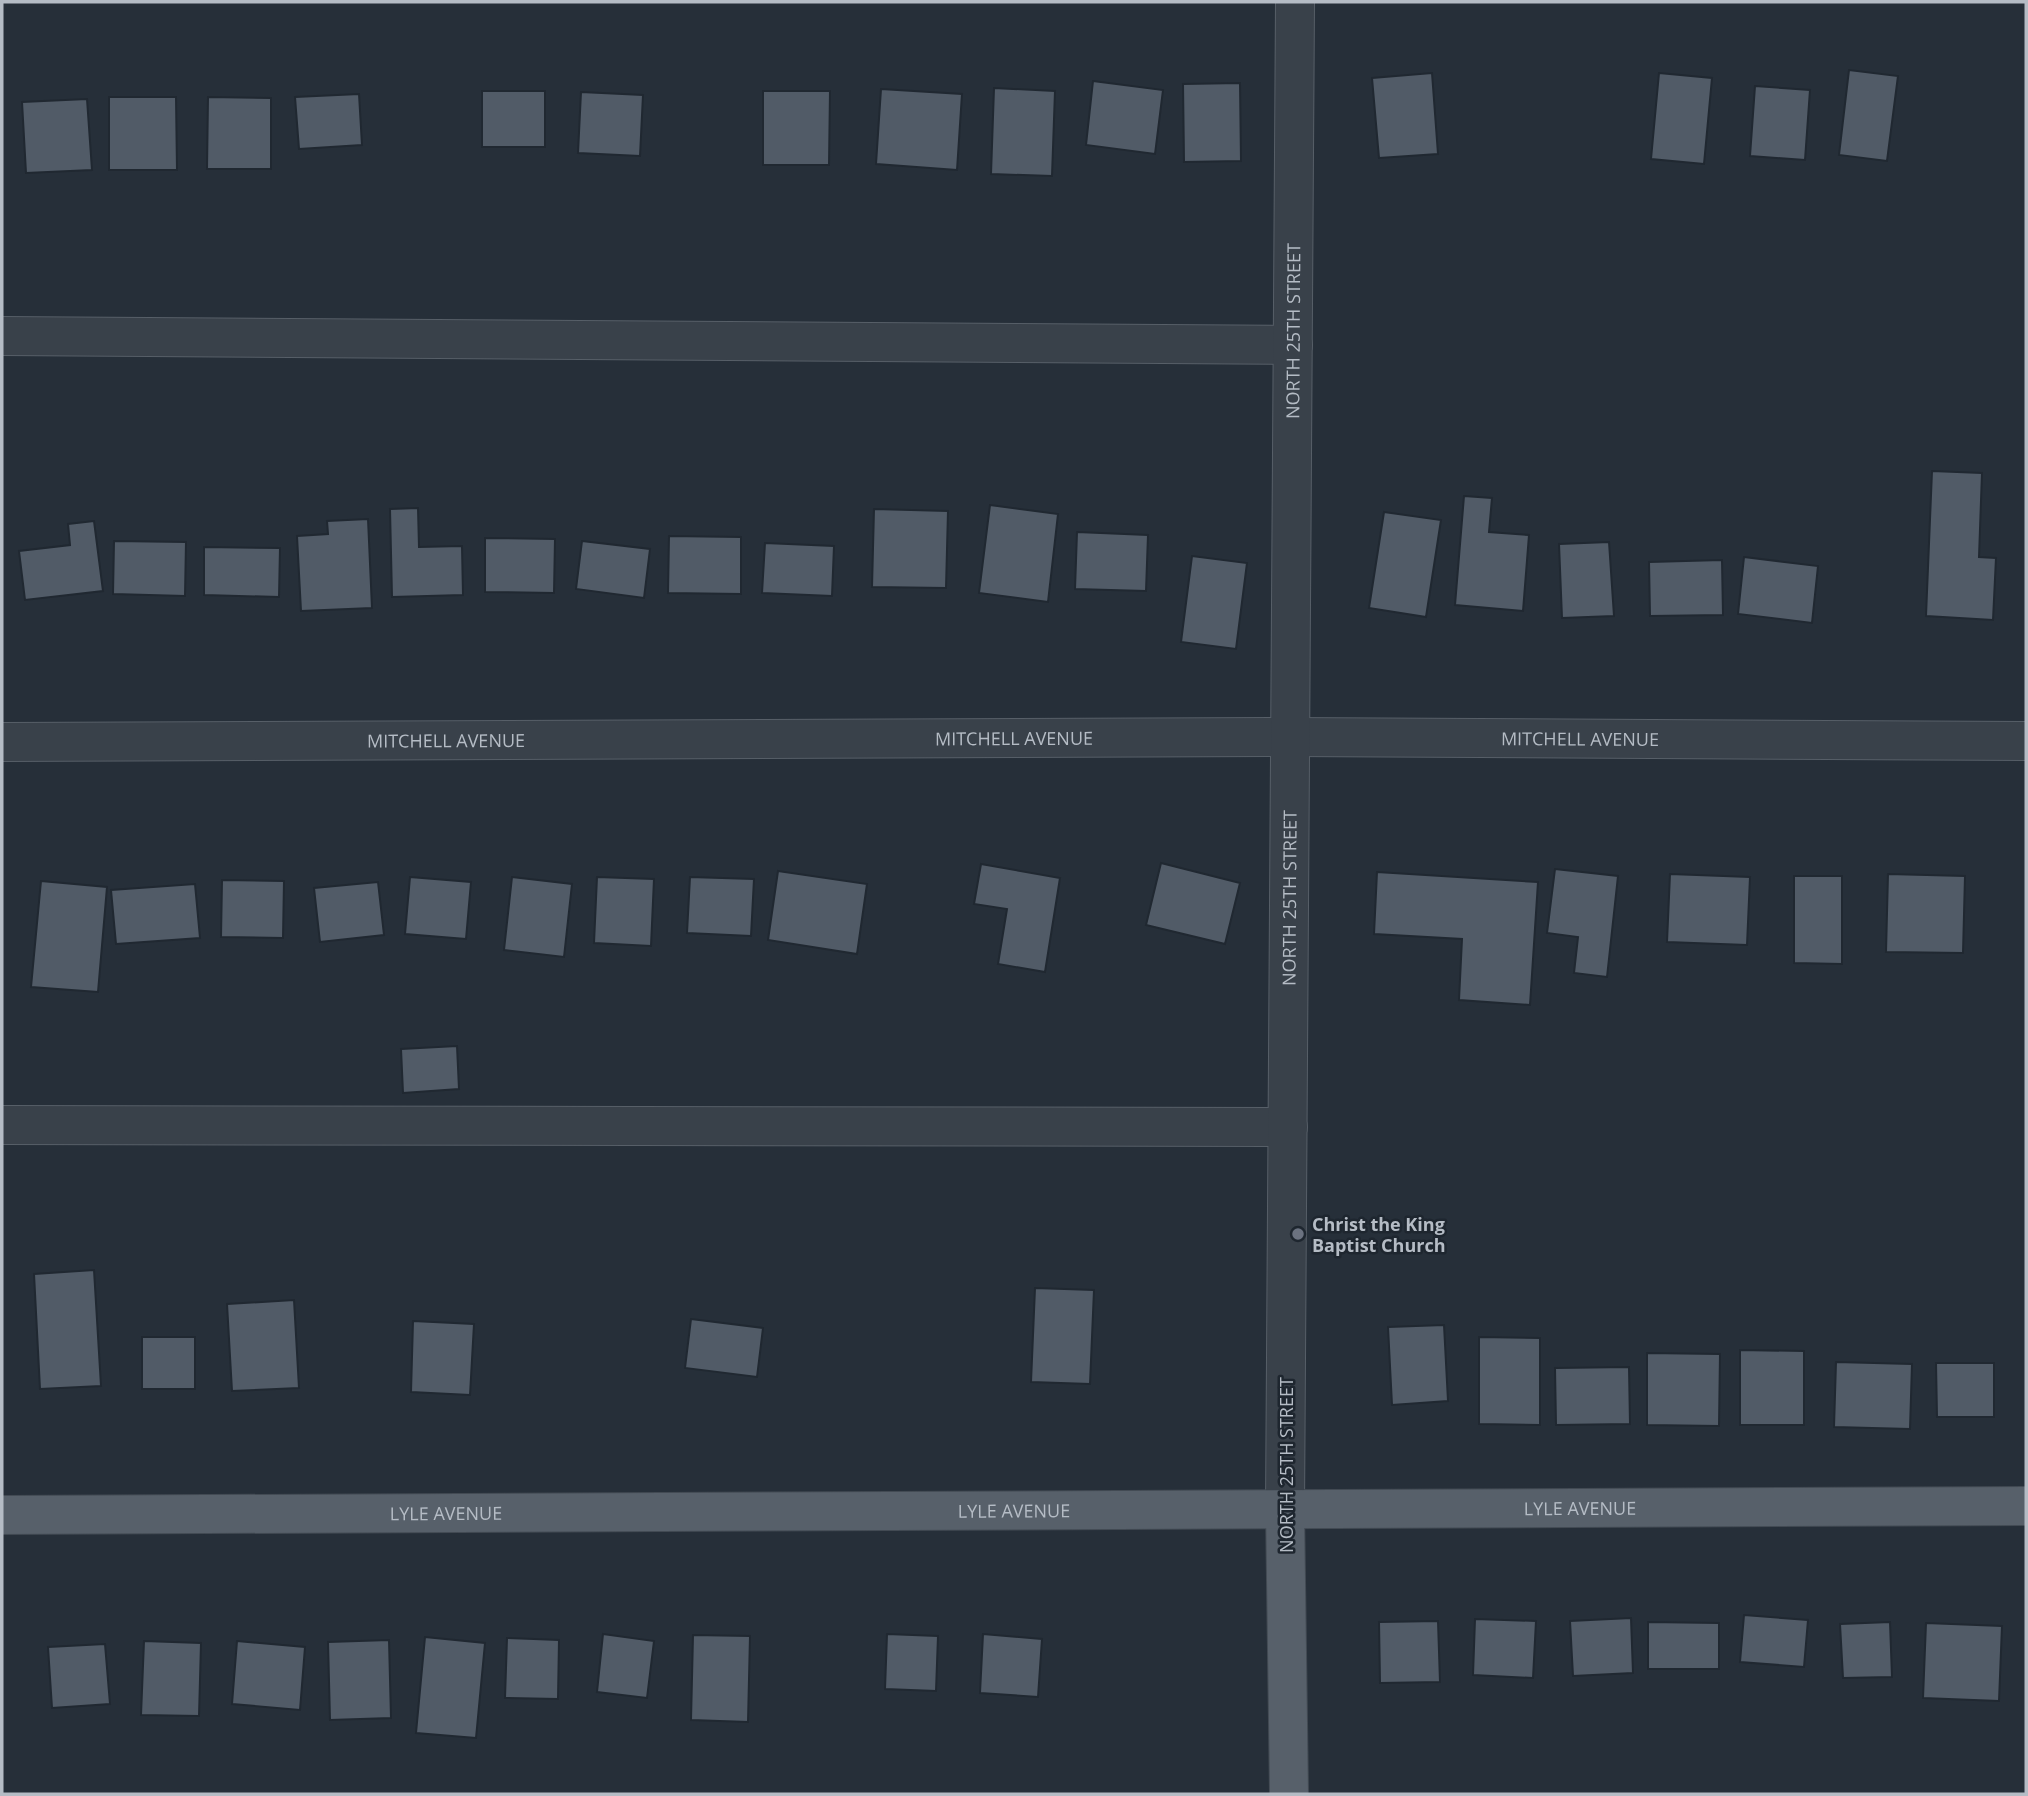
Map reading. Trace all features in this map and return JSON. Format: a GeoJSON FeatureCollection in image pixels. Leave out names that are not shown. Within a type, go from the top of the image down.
{"type":"FeatureCollection","features":[{"type":"Feature","properties":{"kind":"main road","name":"LYLE AVENUE"},"geometry":{"type":"LineString","coordinates":[[2,1515],[2026,1506]]}},
{"type":"Feature","properties":{"kind":"main road","name":"NORTH 25TH STREET"},"geometry":{"type":"LineString","coordinates":[[1285,1509],[1289,1794]]}},
{"type":"Feature","properties":{"kind":"street","name":"NORTH 25TH STREET"},"geometry":{"type":"LineString","coordinates":[[1285,1509],[1295,2]]}},
{"type":"Feature","properties":{"kind":"street"},"geometry":{"type":"LineString","coordinates":[[2,337],[1293,345]]}},
{"type":"Feature","properties":{"kind":"street","name":"MITCHELL AVENUE"},"geometry":{"type":"LineString","coordinates":[[2,742],[1290,737],[2026,741]]}},
{"type":"Feature","properties":{"kind":"street"},"geometry":{"type":"LineString","coordinates":[[2,1125],[1288,1127]]}},
{"type":"Feature","properties":{"kind":"building"},"geometry":{"type":"Polygon","coordinates":[[[1849,70],[1898,76],[1887,161],[1839,155],[1849,70]]]}},
{"type":"Feature","properties":{"kind":"building"},"geometry":{"type":"Polygon","coordinates":[[[1432,73],[1438,154],[1379,158],[1372,78],[1432,73]]]}},
{"type":"Feature","properties":{"kind":"building"},"geometry":{"type":"Polygon","coordinates":[[[1659,73],[1712,78],[1704,164],[1651,159],[1659,73]]]}},
{"type":"Feature","properties":{"kind":"building"},"geometry":{"type":"Polygon","coordinates":[[[1093,81],[1163,90],[1155,154],[1086,145],[1093,81]]]}},
{"type":"Feature","properties":{"kind":"building"},"geometry":{"type":"Polygon","coordinates":[[[1240,83],[1241,161],[1184,162],[1183,84],[1240,83]]]}},
{"type":"Feature","properties":{"kind":"building"},"geometry":{"type":"Polygon","coordinates":[[[1755,86],[1810,90],[1805,160],[1750,156],[1755,86]]]}},
{"type":"Feature","properties":{"kind":"building"},"geometry":{"type":"Polygon","coordinates":[[[994,88],[1055,91],[1052,176],[991,174],[994,88]]]}},
{"type":"Feature","properties":{"kind":"building"},"geometry":{"type":"Polygon","coordinates":[[[881,89],[962,94],[957,170],[876,164],[881,89]]]}},
{"type":"Feature","properties":{"kind":"building"},"geometry":{"type":"Polygon","coordinates":[[[482,91],[545,91],[545,147],[482,147],[482,91]]]}},
{"type":"Feature","properties":{"kind":"building"},"geometry":{"type":"Polygon","coordinates":[[[763,91],[830,91],[829,165],[763,165],[763,91]]]}},
{"type":"Feature","properties":{"kind":"building"},"geometry":{"type":"Polygon","coordinates":[[[581,92],[643,95],[640,156],[578,153],[581,92]]]}},
{"type":"Feature","properties":{"kind":"building"},"geometry":{"type":"Polygon","coordinates":[[[359,94],[362,145],[299,149],[295,97],[359,94]]]}},
{"type":"Feature","properties":{"kind":"building"},"geometry":{"type":"Polygon","coordinates":[[[109,97],[176,97],[177,170],[109,170],[109,97]]]}},
{"type":"Feature","properties":{"kind":"building"},"geometry":{"type":"Polygon","coordinates":[[[208,97],[271,98],[271,169],[207,169],[208,97]]]}},
{"type":"Feature","properties":{"kind":"building"},"geometry":{"type":"Polygon","coordinates":[[[87,99],[92,170],[26,173],[22,102],[87,99]]]}},
{"type":"Feature","properties":{"kind":"building"},"geometry":{"type":"Polygon","coordinates":[[[1932,471],[1982,473],[1979,557],[1996,558],[1993,620],[1926,616],[1932,471]]]}},
{"type":"Feature","properties":{"kind":"building"},"geometry":{"type":"Polygon","coordinates":[[[1464,496],[1492,498],[1489,532],[1529,535],[1523,611],[1455,605],[1464,496]]]}},
{"type":"Feature","properties":{"kind":"building"},"geometry":{"type":"Polygon","coordinates":[[[990,505],[1058,514],[1048,602],[979,593],[990,505]]]}},
{"type":"Feature","properties":{"kind":"building"},"geometry":{"type":"Polygon","coordinates":[[[418,508],[419,547],[462,546],[463,595],[392,597],[390,509],[418,508]]]}},
{"type":"Feature","properties":{"kind":"building"},"geometry":{"type":"Polygon","coordinates":[[[874,509],[948,511],[946,588],[872,587],[874,509]]]}},
{"type":"Feature","properties":{"kind":"building"},"geometry":{"type":"Polygon","coordinates":[[[1384,512],[1441,520],[1426,617],[1369,608],[1384,512]]]}},
{"type":"Feature","properties":{"kind":"building"},"geometry":{"type":"Polygon","coordinates":[[[368,519],[372,608],[301,611],[297,536],[328,534],[327,521],[368,519]]]}},
{"type":"Feature","properties":{"kind":"building"},"geometry":{"type":"Polygon","coordinates":[[[94,521],[103,591],[25,600],[19,551],[70,545],[68,524],[94,521]]]}},
{"type":"Feature","properties":{"kind":"building"},"geometry":{"type":"Polygon","coordinates":[[[1077,532],[1148,535],[1146,591],[1075,589],[1077,532]]]}},
{"type":"Feature","properties":{"kind":"building"},"geometry":{"type":"Polygon","coordinates":[[[669,536],[741,537],[741,594],[668,593],[669,536]]]}},
{"type":"Feature","properties":{"kind":"building"},"geometry":{"type":"Polygon","coordinates":[[[485,538],[555,539],[554,593],[485,592],[485,538]]]}},
{"type":"Feature","properties":{"kind":"building"},"geometry":{"type":"Polygon","coordinates":[[[114,541],[186,542],[185,596],[113,594],[114,541]]]}},
{"type":"Feature","properties":{"kind":"building"},"geometry":{"type":"Polygon","coordinates":[[[582,541],[650,549],[644,598],[576,589],[582,541]]]}},
{"type":"Feature","properties":{"kind":"building"},"geometry":{"type":"Polygon","coordinates":[[[1609,542],[1614,616],[1562,618],[1559,544],[1609,542]]]}},
{"type":"Feature","properties":{"kind":"building"},"geometry":{"type":"Polygon","coordinates":[[[765,543],[834,546],[832,596],[762,593],[765,543]]]}},
{"type":"Feature","properties":{"kind":"building"},"geometry":{"type":"Polygon","coordinates":[[[204,547],[280,548],[279,597],[204,595],[204,547]]]}},
{"type":"Feature","properties":{"kind":"building"},"geometry":{"type":"Polygon","coordinates":[[[1192,556],[1247,563],[1236,649],[1181,642],[1192,556]]]}},
{"type":"Feature","properties":{"kind":"building"},"geometry":{"type":"Polygon","coordinates":[[[1744,557],[1818,566],[1812,623],[1738,614],[1744,557]]]}},
{"type":"Feature","properties":{"kind":"building"},"geometry":{"type":"Polygon","coordinates":[[[1722,560],[1723,615],[1650,616],[1649,562],[1722,560]]]}},
{"type":"Feature","properties":{"kind":"building"},"geometry":{"type":"Polygon","coordinates":[[[1161,863],[1240,883],[1225,944],[1146,925],[1161,863]]]}},
{"type":"Feature","properties":{"kind":"building"},"geometry":{"type":"Polygon","coordinates":[[[981,864],[1060,878],[1045,972],[998,964],[1007,909],[974,904],[981,864]]]}},
{"type":"Feature","properties":{"kind":"building"},"geometry":{"type":"Polygon","coordinates":[[[1555,869],[1618,876],[1607,977],[1574,973],[1578,937],[1547,933],[1555,869]]]}},
{"type":"Feature","properties":{"kind":"building"},"geometry":{"type":"Polygon","coordinates":[[[778,871],[867,884],[857,954],[768,940],[778,871]]]}},
{"type":"Feature","properties":{"kind":"building"},"geometry":{"type":"Polygon","coordinates":[[[1377,872],[1538,882],[1530,1005],[1459,1000],[1462,939],[1374,934],[1377,872]]]}},
{"type":"Feature","properties":{"kind":"building"},"geometry":{"type":"Polygon","coordinates":[[[1670,874],[1750,877],[1747,945],[1667,942],[1670,874]]]}},
{"type":"Feature","properties":{"kind":"building"},"geometry":{"type":"Polygon","coordinates":[[[1888,874],[1965,876],[1963,953],[1886,952],[1888,874]]]}},
{"type":"Feature","properties":{"kind":"building"},"geometry":{"type":"Polygon","coordinates":[[[1794,876],[1842,876],[1842,964],[1794,963],[1794,876]]]}},
{"type":"Feature","properties":{"kind":"building"},"geometry":{"type":"Polygon","coordinates":[[[410,877],[471,882],[466,939],[405,934],[410,877]]]}},
{"type":"Feature","properties":{"kind":"building"},"geometry":{"type":"Polygon","coordinates":[[[512,877],[572,884],[564,957],[504,950],[512,877]]]}},
{"type":"Feature","properties":{"kind":"building"},"geometry":{"type":"Polygon","coordinates":[[[597,877],[654,879],[651,946],[594,943],[597,877]]]}},
{"type":"Feature","properties":{"kind":"building"},"geometry":{"type":"Polygon","coordinates":[[[690,877],[754,879],[751,936],[687,933],[690,877]]]}},
{"type":"Feature","properties":{"kind":"building"},"geometry":{"type":"Polygon","coordinates":[[[222,880],[284,881],[283,938],[221,937],[222,880]]]}},
{"type":"Feature","properties":{"kind":"building"},"geometry":{"type":"Polygon","coordinates":[[[41,881],[107,887],[98,992],[31,987],[41,881]]]}},
{"type":"Feature","properties":{"kind":"building"},"geometry":{"type":"Polygon","coordinates":[[[378,882],[384,935],[320,942],[314,888],[378,882]]]}},
{"type":"Feature","properties":{"kind":"building"},"geometry":{"type":"Polygon","coordinates":[[[195,884],[200,938],[116,944],[111,890],[195,884]]]}},
{"type":"Feature","properties":{"kind":"building"},"geometry":{"type":"Polygon","coordinates":[[[457,1046],[459,1089],[403,1093],[401,1049],[457,1046]]]}},
{"type":"Feature","properties":{"kind":"building"},"geometry":{"type":"Polygon","coordinates":[[[94,1270],[101,1386],[40,1389],[34,1274],[94,1270]]]}},
{"type":"Feature","properties":{"kind":"building"},"geometry":{"type":"Polygon","coordinates":[[[1035,1288],[1094,1290],[1090,1384],[1031,1382],[1035,1288]]]}},
{"type":"Feature","properties":{"kind":"building"},"geometry":{"type":"Polygon","coordinates":[[[294,1300],[299,1388],[232,1391],[227,1304],[294,1300]]]}},
{"type":"Feature","properties":{"kind":"building"},"geometry":{"type":"Polygon","coordinates":[[[691,1319],[763,1328],[757,1377],[685,1368],[691,1319]]]}},
{"type":"Feature","properties":{"kind":"building"},"geometry":{"type":"Polygon","coordinates":[[[413,1321],[474,1324],[470,1395],[411,1392],[413,1321]]]}},
{"type":"Feature","properties":{"kind":"building"},"geometry":{"type":"Polygon","coordinates":[[[1444,1325],[1448,1401],[1392,1405],[1388,1327],[1444,1325]]]}},
{"type":"Feature","properties":{"kind":"building"},"geometry":{"type":"Polygon","coordinates":[[[142,1337],[195,1337],[195,1389],[142,1389],[142,1337]]]}},
{"type":"Feature","properties":{"kind":"building"},"geometry":{"type":"Polygon","coordinates":[[[1479,1337],[1540,1338],[1540,1425],[1479,1424],[1479,1337]]]}},
{"type":"Feature","properties":{"kind":"building"},"geometry":{"type":"Polygon","coordinates":[[[1740,1350],[1804,1351],[1804,1425],[1740,1425],[1740,1350]]]}},
{"type":"Feature","properties":{"kind":"building"},"geometry":{"type":"Polygon","coordinates":[[[1647,1353],[1720,1354],[1719,1426],[1647,1425],[1647,1353]]]}},
{"type":"Feature","properties":{"kind":"building"},"geometry":{"type":"Polygon","coordinates":[[[1836,1362],[1912,1364],[1910,1429],[1834,1427],[1836,1362]]]}},
{"type":"Feature","properties":{"kind":"building"},"geometry":{"type":"Polygon","coordinates":[[[1936,1363],[1994,1363],[1994,1417],[1937,1417],[1936,1363]]]}},
{"type":"Feature","properties":{"kind":"building"},"geometry":{"type":"Polygon","coordinates":[[[1629,1367],[1630,1424],[1556,1425],[1555,1368],[1629,1367]]]}},
{"type":"Feature","properties":{"kind":"building"},"geometry":{"type":"Polygon","coordinates":[[[1744,1615],[1808,1620],[1804,1667],[1740,1662],[1744,1615]]]}},
{"type":"Feature","properties":{"kind":"building"},"geometry":{"type":"Polygon","coordinates":[[[1631,1618],[1633,1673],[1573,1676],[1570,1621],[1631,1618]]]}},
{"type":"Feature","properties":{"kind":"building"},"geometry":{"type":"Polygon","coordinates":[[[1475,1619],[1536,1621],[1533,1678],[1473,1675],[1475,1619]]]}},
{"type":"Feature","properties":{"kind":"building"},"geometry":{"type":"Polygon","coordinates":[[[1438,1621],[1440,1682],[1380,1683],[1379,1622],[1438,1621]]]}},
{"type":"Feature","properties":{"kind":"building"},"geometry":{"type":"Polygon","coordinates":[[[1648,1622],[1719,1623],[1719,1669],[1648,1669],[1648,1622]]]}},
{"type":"Feature","properties":{"kind":"building"},"geometry":{"type":"Polygon","coordinates":[[[1890,1622],[1892,1677],[1843,1678],[1840,1624],[1890,1622]]]}},
{"type":"Feature","properties":{"kind":"building"},"geometry":{"type":"Polygon","coordinates":[[[1926,1623],[2002,1626],[1999,1701],[1923,1698],[1926,1623]]]}},
{"type":"Feature","properties":{"kind":"building"},"geometry":{"type":"Polygon","coordinates":[[[603,1634],[654,1641],[647,1698],[597,1692],[603,1634]]]}},
{"type":"Feature","properties":{"kind":"building"},"geometry":{"type":"Polygon","coordinates":[[[887,1634],[938,1636],[936,1691],[885,1689],[887,1634]]]}},
{"type":"Feature","properties":{"kind":"building"},"geometry":{"type":"Polygon","coordinates":[[[983,1634],[1042,1639],[1038,1697],[980,1693],[983,1634]]]}},
{"type":"Feature","properties":{"kind":"building"},"geometry":{"type":"Polygon","coordinates":[[[693,1635],[750,1636],[748,1722],[691,1720],[693,1635]]]}},
{"type":"Feature","properties":{"kind":"building"},"geometry":{"type":"Polygon","coordinates":[[[425,1637],[485,1643],[476,1738],[416,1733],[425,1637]]]}},
{"type":"Feature","properties":{"kind":"building"},"geometry":{"type":"Polygon","coordinates":[[[507,1638],[559,1640],[558,1699],[505,1698],[507,1638]]]}},
{"type":"Feature","properties":{"kind":"building"},"geometry":{"type":"Polygon","coordinates":[[[389,1640],[391,1718],[330,1720],[328,1642],[389,1640]]]}},
{"type":"Feature","properties":{"kind":"building"},"geometry":{"type":"Polygon","coordinates":[[[144,1641],[201,1643],[199,1716],[141,1715],[144,1641]]]}},
{"type":"Feature","properties":{"kind":"building"},"geometry":{"type":"Polygon","coordinates":[[[237,1641],[305,1647],[300,1710],[232,1704],[237,1641]]]}},
{"type":"Feature","properties":{"kind":"building"},"geometry":{"type":"Polygon","coordinates":[[[105,1644],[110,1704],[52,1708],[48,1647],[105,1644]]]}},
{"type":"Feature","properties":{"kind":"place","name":"Christ the King Baptist Church"},"geometry":{"type":"Point","coordinates":[1298,1234]}}]}
